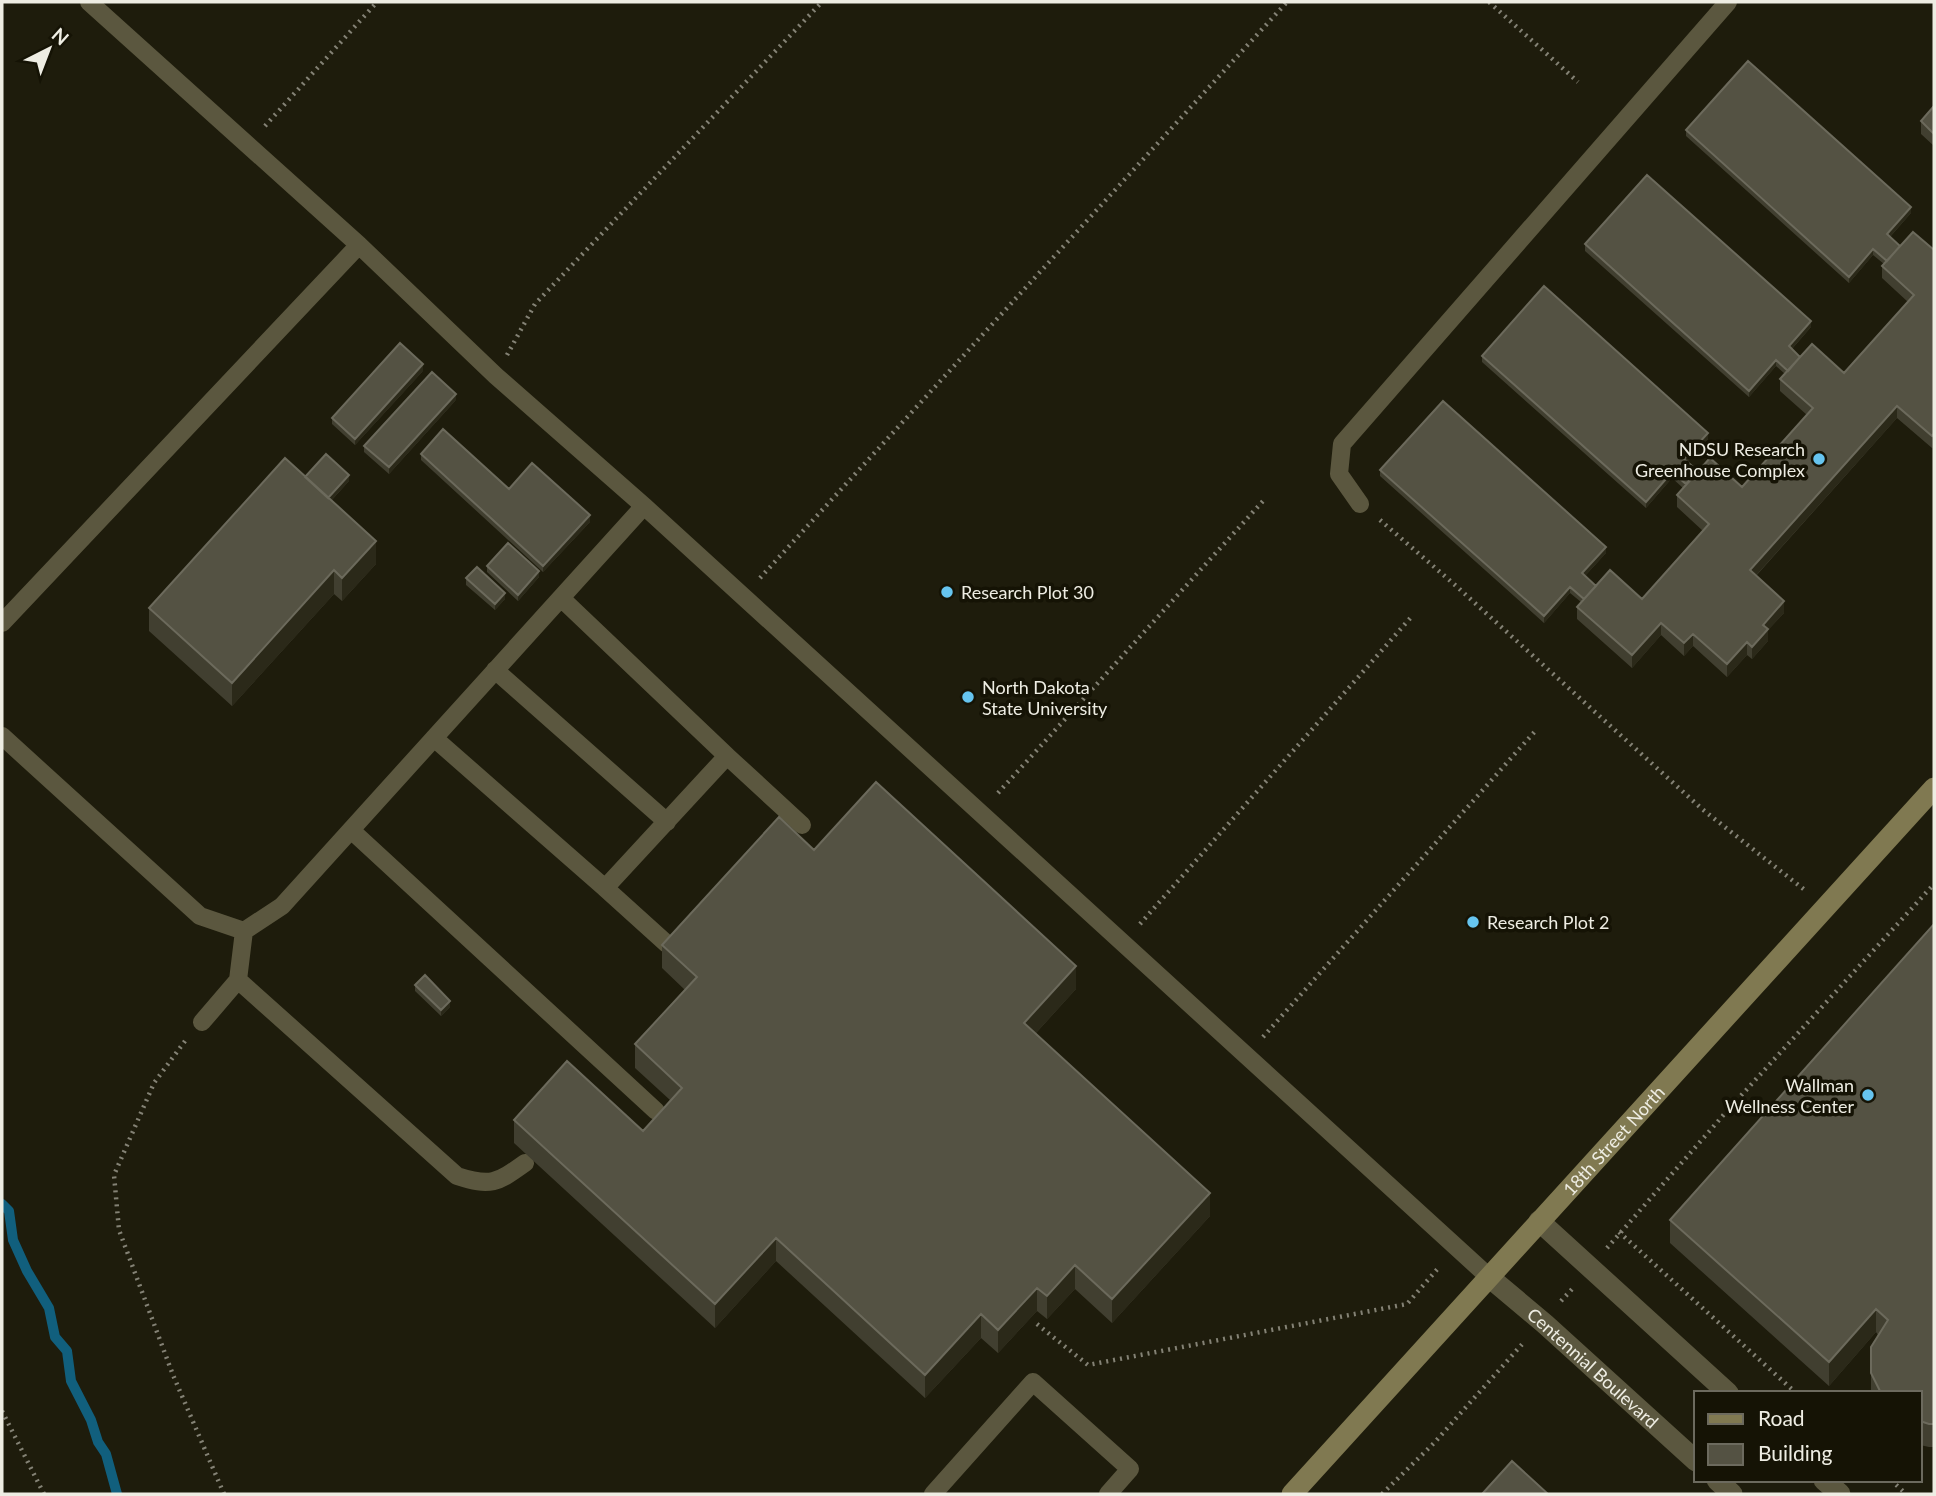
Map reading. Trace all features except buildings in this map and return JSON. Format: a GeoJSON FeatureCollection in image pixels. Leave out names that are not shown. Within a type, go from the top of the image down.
{"type":"FeatureCollection","features":[{"type":"Feature","properties":{"kind":"street","name":"18th Street North"},"geometry":{"type":"LineString","coordinates":[[1293,1494],[1934,788]]}},
{"type":"Feature","properties":{"kind":"street"},"geometry":{"type":"LineString","coordinates":[[1539,1221],[1726,1391]]}},
{"type":"Feature","properties":{"kind":"street","name":"Centennial Boulevard"},"geometry":{"type":"LineString","coordinates":[[1489,1277],[1694,1459]]}},
{"type":"Feature","properties":{"kind":"street"},"geometry":{"type":"LineString","coordinates":[[1719,1482],[1732,1494]]}},
{"type":"Feature","properties":{"kind":"street"},"geometry":{"type":"LineString","coordinates":[[1826,1482],[1840,1494]]}},
{"type":"Feature","properties":{"kind":"lane"},"geometry":{"type":"LineString","coordinates":[[89,2],[359,245],[496,376],[644,506],[1489,1277]]}},
{"type":"Feature","properties":{"kind":"lane"},"geometry":{"type":"LineString","coordinates":[[1360,504],[1339,474],[1342,444],[1728,2]]}},
{"type":"Feature","properties":{"kind":"lane"},"geometry":{"type":"LineString","coordinates":[[2,623],[359,245]]}},
{"type":"Feature","properties":{"kind":"lane"},"geometry":{"type":"LineString","coordinates":[[202,1022],[238,980],[244,931],[282,906],[644,506]]}},
{"type":"Feature","properties":{"kind":"lane"},"geometry":{"type":"LineString","coordinates":[[561,598],[802,825]]}},
{"type":"Feature","properties":{"kind":"lane"},"geometry":{"type":"LineString","coordinates":[[495,670],[667,821]]}},
{"type":"Feature","properties":{"kind":"lane"},"geometry":{"type":"LineString","coordinates":[[2,736],[200,916],[244,931]]}},
{"type":"Feature","properties":{"kind":"lane"},"geometry":{"type":"LineString","coordinates":[[434,738],[667,944]]}},
{"type":"Feature","properties":{"kind":"lane"},"geometry":{"type":"LineString","coordinates":[[605,888],[727,756]]}},
{"type":"Feature","properties":{"kind":"lane"},"geometry":{"type":"LineString","coordinates":[[351,830],[656,1111]]}},
{"type":"Feature","properties":{"kind":"lane"},"geometry":{"type":"LineString","coordinates":[[238,980],[457,1176],[480,1184],[502,1180],[526,1163]]}},
{"type":"Feature","properties":{"kind":"lane"},"geometry":{"type":"LineString","coordinates":[[933,1494],[1033,1382],[1130,1469],[1108,1494]]}},
{"type":"Feature","properties":{"kind":"path"},"geometry":{"type":"LineString","coordinates":[[248,145],[377,2]]}},
{"type":"Feature","properties":{"kind":"path"},"geometry":{"type":"LineString","coordinates":[[496,376],[534,304],[822,2]]}},
{"type":"Feature","properties":{"kind":"path"},"geometry":{"type":"LineString","coordinates":[[743,597],[1287,2]]}},
{"type":"Feature","properties":{"kind":"path"},"geometry":{"type":"LineString","coordinates":[[1489,2],[1578,82]]}},
{"type":"Feature","properties":{"kind":"path"},"geometry":{"type":"LineString","coordinates":[[980,813],[1263,501]]}},
{"type":"Feature","properties":{"kind":"path"},"geometry":{"type":"LineString","coordinates":[[1360,504],[1455,585],[1702,809],[1827,906]]}},
{"type":"Feature","properties":{"kind":"path"},"geometry":{"type":"LineString","coordinates":[[1123,943],[1413,615]]}},
{"type":"Feature","properties":{"kind":"path"},"geometry":{"type":"LineString","coordinates":[[1247,1056],[1537,729]]}},
{"type":"Feature","properties":{"kind":"path"},"geometry":{"type":"LineString","coordinates":[[1382,1494],[1434,1443],[1591,1269],[1619,1232],[1934,884]]}},
{"type":"Feature","properties":{"kind":"path"},"geometry":{"type":"LineString","coordinates":[[202,1022],[154,1083],[114,1175],[119,1230],[173,1375],[224,1494]]}},
{"type":"Feature","properties":{"kind":"path"},"geometry":{"type":"LineString","coordinates":[[1619,1232],[1794,1391]]}},
{"type":"Feature","properties":{"kind":"path"},"geometry":{"type":"LineString","coordinates":[[1037,1324],[1088,1365],[1407,1304],[1457,1248]]}},
{"type":"Feature","properties":{"kind":"path"},"geometry":{"type":"LineString","coordinates":[[2,1411],[44,1494]]}},
{"type":"Feature","properties":{"kind":"path"},"geometry":{"type":"LineString","coordinates":[[1893,1482],[1906,1494]]}},
{"type":"Feature","properties":{"kind":"waterway"},"geometry":{"type":"LineString","coordinates":[[2,1204],[9,1211],[13,1240],[27,1271],[49,1308],[55,1337],[67,1351],[71,1381],[106,1454],[117,1494]]}},
{"type":"Feature","properties":{"kind":"place","name":"NDSU Research Greenhouse Complex"},"geometry":{"type":"Point","coordinates":[1819,459]}},
{"type":"Feature","properties":{"kind":"place","name":"Research Plot 30"},"geometry":{"type":"Point","coordinates":[947,592]}},
{"type":"Feature","properties":{"kind":"place","name":"North Dakota State University"},"geometry":{"type":"Point","coordinates":[968,697]}},
{"type":"Feature","properties":{"kind":"place","name":"Research Plot 2"},"geometry":{"type":"Point","coordinates":[1473,922]}},
{"type":"Feature","properties":{"kind":"place","name":"Wallman Wellness Center"},"geometry":{"type":"Point","coordinates":[1868,1095]}}]}
